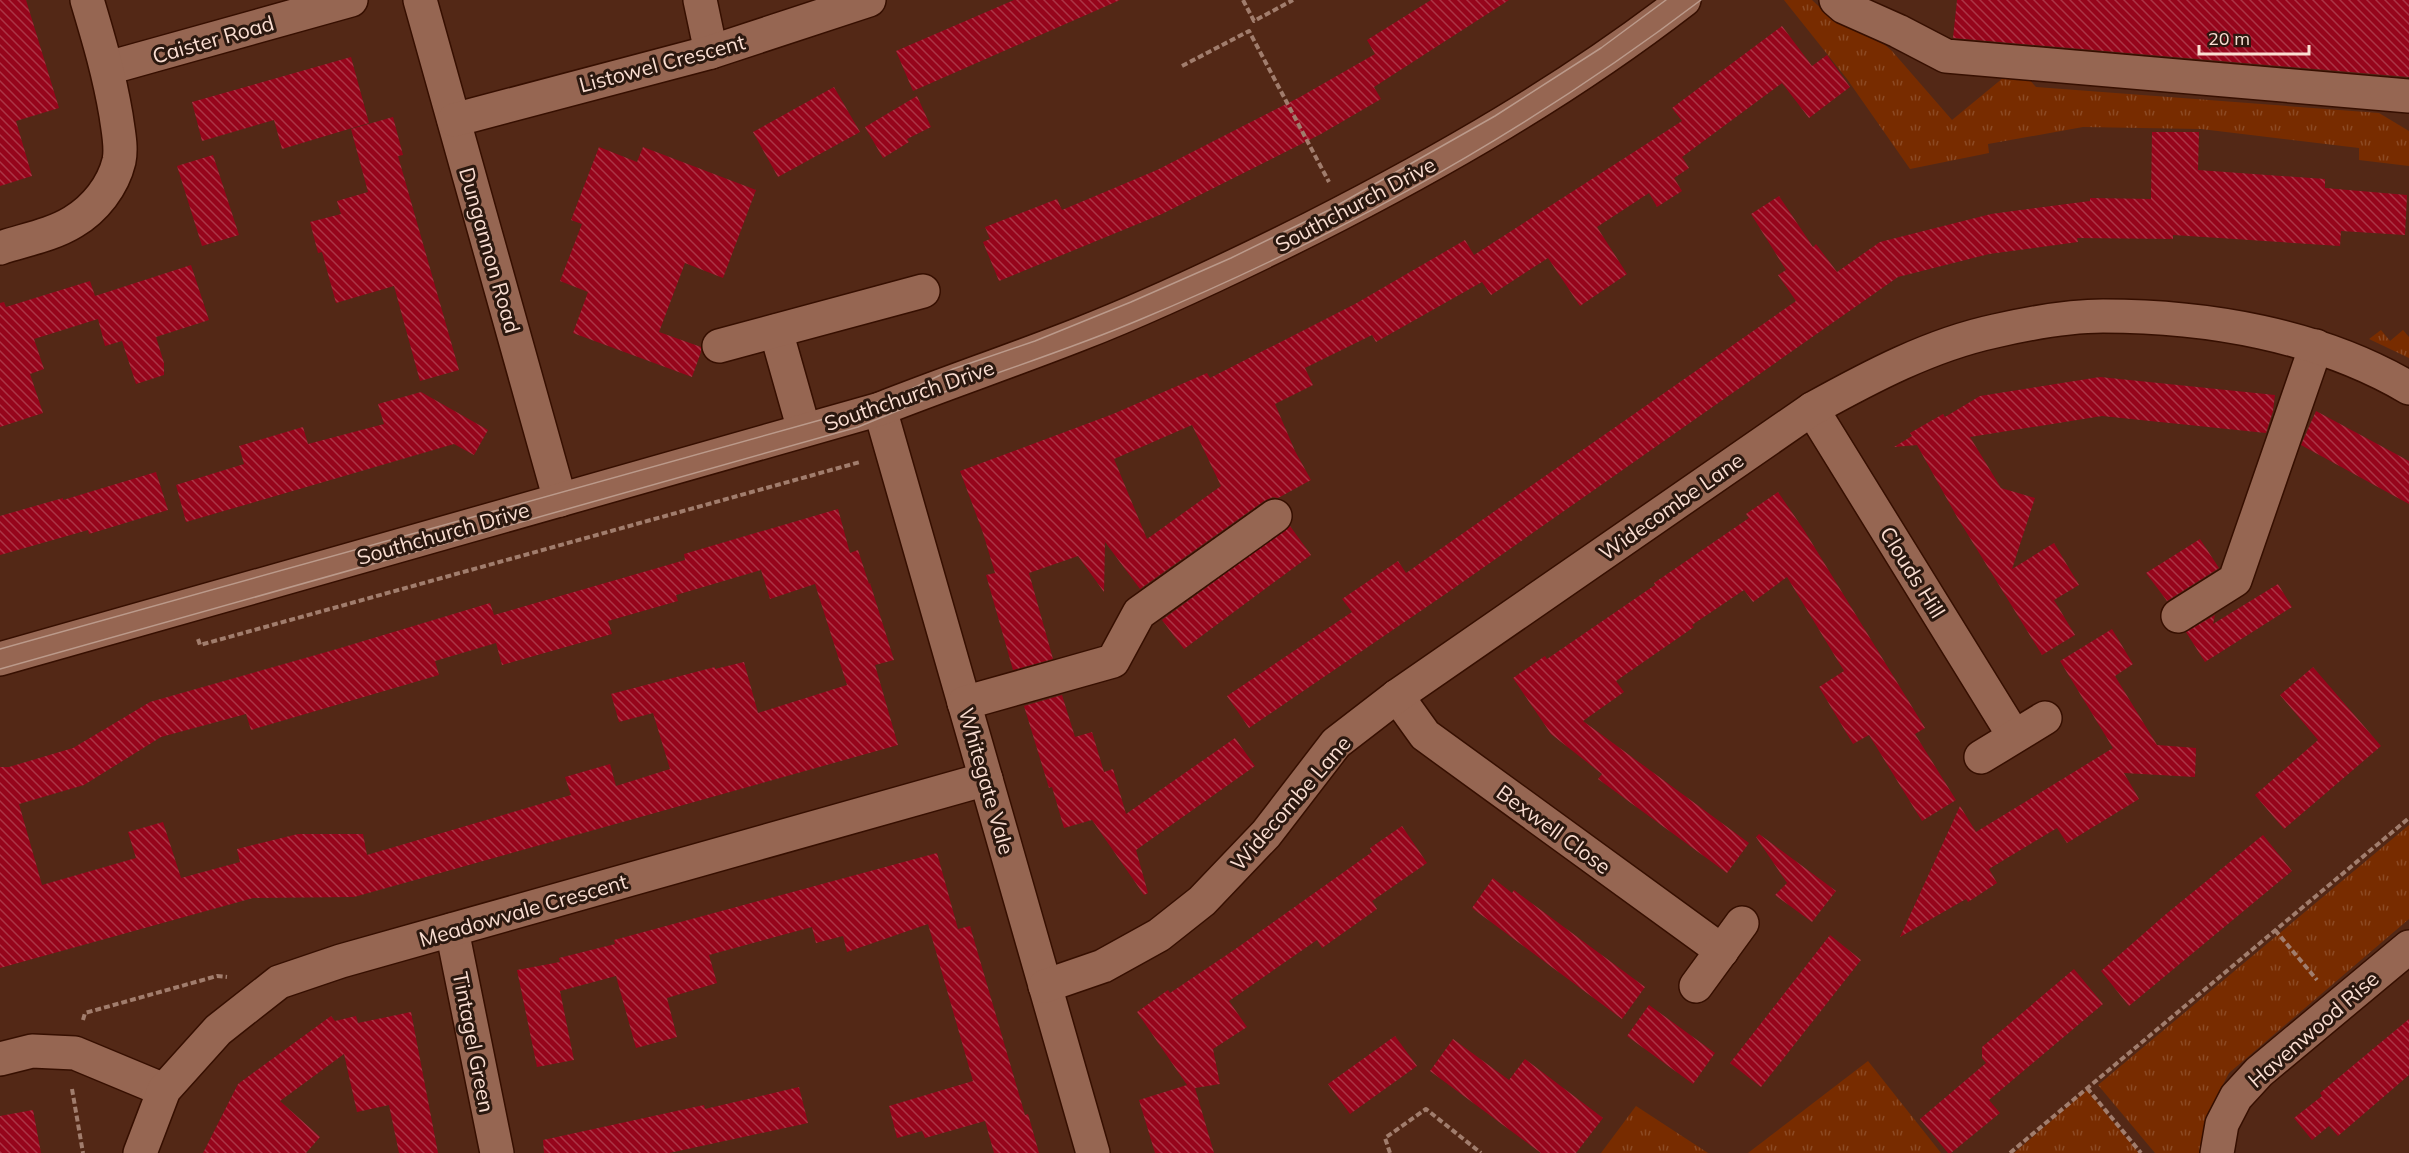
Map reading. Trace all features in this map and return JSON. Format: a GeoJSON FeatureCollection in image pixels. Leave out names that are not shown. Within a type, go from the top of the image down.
{"type":"FeatureCollection","features":[{"type":"Feature","properties":{"kind":"street"},"geometry":{"type":"LineString","coordinates":[[0,248],[43,235],[73,222],[94,205],[112,183],[120,159],[119,134],[108,68],[87,0]]}},
{"type":"Feature","properties":{"kind":"street","name":"Caister Road"},"geometry":{"type":"LineString","coordinates":[[108,68],[351,0]]}},
{"type":"Feature","properties":{"kind":"street","name":"Dungannon Road"},"geometry":{"type":"LineString","coordinates":[[420,0],[560,500]]}},
{"type":"Feature","properties":{"kind":"street"},"geometry":{"type":"LineString","coordinates":[[699,0],[711,52]]}},
{"type":"Feature","properties":{"kind":"street","name":"Listowel Crescent"},"geometry":{"type":"LineString","coordinates":[[454,120],[711,52],[869,0]]}},
{"type":"Feature","properties":{"kind":"street","name":"Southchurch Drive"},"geometry":{"type":"LineString","coordinates":[[0,658],[880,409],[971,373],[1081,334],[1210,278],[1344,212],[1445,157],[1522,111],[1618,48],[1684,0]]}},
{"type":"Feature","properties":{"kind":"street"},"geometry":{"type":"LineString","coordinates":[[1836,0],[1844,7],[1946,56],[2409,96]]}},
{"type":"Feature","properties":{"kind":"street"},"geometry":{"type":"LineString","coordinates":[[719,346],[923,291]]}},
{"type":"Feature","properties":{"kind":"street","name":"Widecombe Lane"},"geometry":{"type":"LineString","coordinates":[[1045,986],[1103,966],[1159,935],[1202,901],[1266,834],[1336,743],[1397,696],[1812,409],[1873,375],[1934,350],[1993,331],[2042,322],[2101,316],[2161,318],[2224,326],[2316,346],[2391,377],[2409,388]]}},
{"type":"Feature","properties":{"kind":"street"},"geometry":{"type":"LineString","coordinates":[[776,331],[804,430]]}},
{"type":"Feature","properties":{"kind":"street"},"geometry":{"type":"LineString","coordinates":[[2178,616],[2235,580],[2316,346]]}},
{"type":"Feature","properties":{"kind":"street","name":"Whitegate Vale"},"geometry":{"type":"LineString","coordinates":[[880,409],[1093,1153]]}},
{"type":"Feature","properties":{"kind":"street","name":"Clouds Hill"},"geometry":{"type":"LineString","coordinates":[[1812,409],[2014,736]]}},
{"type":"Feature","properties":{"kind":"street"},"geometry":{"type":"LineString","coordinates":[[964,703],[1113,661],[1139,613],[1275,516]]}},
{"type":"Feature","properties":{"kind":"street","name":"Bexwell Close"},"geometry":{"type":"LineString","coordinates":[[1397,696],[1425,735],[1722,951]]}},
{"type":"Feature","properties":{"kind":"street"},"geometry":{"type":"LineString","coordinates":[[1981,757],[2045,718]]}},
{"type":"Feature","properties":{"kind":"street","name":"Meadowvale Crescent"},"geometry":{"type":"LineString","coordinates":[[140,1153],[164,1090],[218,1030],[279,982],[341,961],[986,779]]}},
{"type":"Feature","properties":{"kind":"street"},"geometry":{"type":"LineString","coordinates":[[1696,986],[1742,923]]}},
{"type":"Feature","properties":{"kind":"street","name":"Tintagel Green"},"geometry":{"type":"LineString","coordinates":[[452,930],[497,1153]]}},
{"type":"Feature","properties":{"kind":"street","name":"Havenwood Rise"},"geometry":{"type":"LineString","coordinates":[[2217,1153],[2222,1124],[2236,1097],[2259,1072],[2409,947]]}},
{"type":"Feature","properties":{"kind":"street"},"geometry":{"type":"LineString","coordinates":[[0,1059],[32,1051],[75,1053],[164,1090]]}},
{"type":"Feature","properties":{"kind":"path"},"geometry":{"type":"LineString","coordinates":[[1243,0],[1254,21],[1293,0]]}},
{"type":"Feature","properties":{"kind":"path"},"geometry":{"type":"LineString","coordinates":[[1182,66],[1249,32],[1344,212]]}},
{"type":"Feature","properties":{"kind":"path"},"geometry":{"type":"LineString","coordinates":[[200,645],[861,461]]}},
{"type":"Feature","properties":{"kind":"path"},"geometry":{"type":"LineString","coordinates":[[2010,1153],[2409,818]]}},
{"type":"Feature","properties":{"kind":"path"},"geometry":{"type":"LineString","coordinates":[[2275,930],[2338,1006]]}},
{"type":"Feature","properties":{"kind":"path"},"geometry":{"type":"LineString","coordinates":[[83,1153],[70,1076],[85,1013],[218,976],[279,982]]}},
{"type":"Feature","properties":{"kind":"path"},"geometry":{"type":"LineString","coordinates":[[2087,1088],[2141,1153]]}},
{"type":"Feature","properties":{"kind":"path"},"geometry":{"type":"LineString","coordinates":[[1390,1153],[1385,1138],[1426,1109],[1481,1153]]}},
{"type":"Feature","properties":{"kind":"green space"},"geometry":{"type":"Polygon","coordinates":[[[1784,0],[1812,0],[1831,18],[1885,45],[1952,120],[2009,73],[2024,74],[2036,87],[2379,113],[2409,131],[2409,166],[2359,160],[2359,148],[2201,129],[2083,127],[1988,144],[1989,153],[1910,169],[1847,79],[1784,0]]]}},
{"type":"Feature","properties":{"kind":"green space"},"geometry":{"type":"Polygon","coordinates":[[[2381,330],[2390,341],[2403,330],[2409,337],[2409,358],[2369,339],[2381,330]]]}},
{"type":"Feature","properties":{"kind":"green space"},"geometry":{"type":"Polygon","coordinates":[[[2409,825],[2409,919],[2229,1073],[2208,1113],[2200,1153],[2155,1153],[2098,1085],[2409,825]]]}},
{"type":"Feature","properties":{"kind":"green space"},"geometry":{"type":"Polygon","coordinates":[[[1868,1061],[1941,1153],[1748,1153],[1868,1061]]]}},
{"type":"Feature","properties":{"kind":"green space"},"geometry":{"type":"Polygon","coordinates":[[[2087,1090],[2139,1153],[2014,1153],[2087,1090]]]}},
{"type":"Feature","properties":{"kind":"green space"},"geometry":{"type":"Polygon","coordinates":[[[1636,1106],[1708,1153],[1601,1153],[1636,1106]]]}},
{"type":"Feature","properties":{"kind":"building"},"geometry":{"type":"Polygon","coordinates":[[[0,0],[26,0],[59,108],[16,121],[32,176],[0,186],[0,0]]]}},
{"type":"Feature","properties":{"kind":"building"},"geometry":{"type":"Polygon","coordinates":[[[1014,0],[1120,0],[913,91],[896,51],[1014,0]]]}},
{"type":"Feature","properties":{"kind":"building"},"geometry":{"type":"Polygon","coordinates":[[[1431,0],[1509,0],[1374,87],[1381,99],[1321,134],[1162,214],[999,281],[983,242],[990,239],[985,227],[1057,199],[1062,210],[1157,170],[1300,97],[1375,54],[1367,40],[1431,0]]]}},
{"type":"Feature","properties":{"kind":"building"},"geometry":{"type":"Polygon","coordinates":[[[1957,0],[2409,0],[2409,77],[1953,38],[1957,0]]]}},
{"type":"Feature","properties":{"kind":"building"},"geometry":{"type":"Polygon","coordinates":[[[1782,26],[1812,66],[1827,55],[1850,87],[1809,118],[1782,83],[1682,157],[1689,168],[1674,178],[1682,191],[1657,207],[1649,193],[1597,227],[1627,274],[1580,306],[1548,258],[1491,295],[1482,282],[1376,342],[1372,335],[1305,368],[1313,385],[1275,404],[1295,451],[1311,480],[1278,498],[1273,497],[1264,501],[1140,589],[1105,542],[1104,592],[1078,556],[1029,573],[1053,659],[1013,670],[986,575],[995,573],[960,471],[1113,414],[1207,373],[1210,378],[1355,304],[1465,240],[1474,255],[1682,121],[1672,108],[1782,26]],[[1192,425],[1114,459],[1147,539],[1221,486],[1192,425]]]}},
{"type":"Feature","properties":{"kind":"building"},"geometry":{"type":"Polygon","coordinates":[[[351,57],[369,123],[282,149],[274,120],[202,141],[192,102],[351,57]]]}},
{"type":"Feature","properties":{"kind":"building"},"geometry":{"type":"Polygon","coordinates":[[[834,87],[860,132],[778,177],[753,132],[834,87]]]}},
{"type":"Feature","properties":{"kind":"building"},"geometry":{"type":"Polygon","coordinates":[[[917,96],[931,127],[907,139],[909,142],[883,158],[865,127],[917,96]]]}},
{"type":"Feature","properties":{"kind":"building"},"geometry":{"type":"Polygon","coordinates":[[[393,117],[403,155],[398,156],[459,370],[420,381],[394,286],[336,303],[322,252],[318,253],[310,222],[341,214],[337,201],[368,192],[351,129],[393,117]]]}},
{"type":"Feature","properties":{"kind":"building"},"geometry":{"type":"Polygon","coordinates":[[[2152,132],[2199,132],[2198,170],[2325,179],[2325,188],[2407,195],[2405,235],[2341,231],[2340,246],[2173,235],[2173,239],[2077,238],[2078,242],[1989,254],[1898,277],[1447,593],[1249,728],[1227,696],[1352,612],[1342,599],[1398,561],[1406,573],[1796,301],[1778,275],[1786,270],[1751,214],[1779,196],[1813,247],[1816,244],[1837,272],[1880,242],[1991,214],[2090,201],[2090,198],[2151,199],[2152,132]]]}},
{"type":"Feature","properties":{"kind":"building"},"geometry":{"type":"Polygon","coordinates":[[[599,147],[637,162],[643,147],[756,190],[723,278],[685,263],[659,332],[701,347],[692,377],[573,333],[588,292],[560,281],[582,224],[571,220],[599,147]]]}},
{"type":"Feature","properties":{"kind":"building"},"geometry":{"type":"Polygon","coordinates":[[[213,155],[239,235],[202,246],[177,166],[213,155]]]}},
{"type":"Feature","properties":{"kind":"building"},"geometry":{"type":"Polygon","coordinates":[[[191,265],[209,320],[156,337],[164,363],[164,375],[136,384],[122,341],[105,346],[98,319],[34,339],[44,369],[30,374],[43,413],[0,427],[0,303],[4,302],[6,307],[90,281],[95,296],[191,265]]]}},
{"type":"Feature","properties":{"kind":"building"},"geometry":{"type":"Polygon","coordinates":[[[2100,377],[2275,395],[2273,411],[2266,433],[2102,416],[1970,437],[2001,488],[2035,498],[2012,569],[2054,543],[2079,585],[2054,600],[2075,635],[2042,655],[1957,517],[1917,445],[1894,447],[1912,436],[1910,433],[1943,414],[1945,417],[1980,396],[2100,377]]]}},
{"type":"Feature","properties":{"kind":"building"},"geometry":{"type":"Polygon","coordinates":[[[421,392],[488,430],[474,455],[454,444],[186,522],[176,485],[244,464],[239,446],[303,427],[308,444],[384,424],[378,404],[421,392]]]}},
{"type":"Feature","properties":{"kind":"building"},"geometry":{"type":"Polygon","coordinates":[[[2316,411],[2409,461],[2409,504],[2301,445],[2316,411]]]}},
{"type":"Feature","properties":{"kind":"building"},"geometry":{"type":"Polygon","coordinates":[[[156,472],[168,510],[89,534],[88,530],[0,555],[0,516],[156,472]]]}},
{"type":"Feature","properties":{"kind":"building"},"geometry":{"type":"Polygon","coordinates":[[[1778,492],[1804,530],[1925,728],[1915,734],[1956,800],[1922,821],[1869,735],[1853,744],[1819,687],[1844,671],[1787,577],[1753,602],[1744,590],[1616,681],[1624,692],[1583,721],[1749,843],[1727,873],[1598,779],[1602,774],[1551,734],[1513,678],[1545,656],[1547,659],[1655,585],[1654,583],[1749,518],[1746,514],[1778,492]]]}},
{"type":"Feature","properties":{"kind":"building"},"geometry":{"type":"Polygon","coordinates":[[[838,509],[850,553],[858,550],[894,660],[875,665],[898,745],[354,897],[253,898],[0,968],[0,767],[9,767],[73,748],[150,702],[490,603],[494,615],[685,560],[684,554],[838,509]],[[761,570],[676,595],[678,601],[608,621],[612,634],[502,665],[496,643],[435,661],[439,675],[251,730],[246,714],[161,737],[84,785],[19,804],[42,885],[136,858],[128,832],[163,822],[181,878],[240,862],[237,849],[298,834],[363,834],[367,855],[571,795],[565,777],[610,764],[616,786],[670,769],[653,713],[619,722],[611,694],[715,667],[715,669],[744,662],[758,713],[847,685],[815,584],[770,599],[761,570]]]}},
{"type":"Feature","properties":{"kind":"building"},"geometry":{"type":"Polygon","coordinates":[[[1290,526],[1311,555],[1184,649],[1162,620],[1290,526]]]}},
{"type":"Feature","properties":{"kind":"building"},"geometry":{"type":"Polygon","coordinates":[[[2200,539],[2219,568],[2167,601],[2146,573],[2200,539]]]}},
{"type":"Feature","properties":{"kind":"building"},"geometry":{"type":"Polygon","coordinates":[[[2278,584],[2292,607],[2205,662],[2186,632],[2215,615],[2213,624],[2278,584]]]}},
{"type":"Feature","properties":{"kind":"building"},"geometry":{"type":"Polygon","coordinates":[[[2112,629],[2133,664],[2115,676],[2157,745],[2196,748],[2195,777],[2124,773],[2139,799],[2067,843],[2057,828],[1989,869],[1997,883],[1968,902],[1966,899],[1900,937],[1960,806],[1976,832],[2113,748],[2060,661],[2112,629]]]}},
{"type":"Feature","properties":{"kind":"building"},"geometry":{"type":"Polygon","coordinates":[[[2313,667],[2381,746],[2284,829],[2255,795],[2318,740],[2280,695],[2313,667]]]}},
{"type":"Feature","properties":{"kind":"building"},"geometry":{"type":"Polygon","coordinates":[[[1062,695],[1075,737],[1092,732],[1104,772],[1113,769],[1126,814],[1235,738],[1255,766],[1136,850],[1148,893],[1144,895],[1092,820],[1064,828],[1024,706],[1062,695]]]}},
{"type":"Feature","properties":{"kind":"building"},"geometry":{"type":"Polygon","coordinates":[[[1402,826],[1427,863],[1372,901],[1377,909],[1322,948],[1317,940],[1229,1001],[1247,1027],[1213,1049],[1220,1084],[1195,1088],[1214,1153],[1155,1153],[1139,1100],[1187,1085],[1137,1012],[1168,990],[1170,993],[1234,950],[1372,852],[1370,848],[1402,826]]]}},
{"type":"Feature","properties":{"kind":"building"},"geometry":{"type":"Polygon","coordinates":[[[1759,834],[1836,891],[1812,922],[1775,895],[1787,883],[1756,837],[1759,834]]]}},
{"type":"Feature","properties":{"kind":"building"},"geometry":{"type":"Polygon","coordinates":[[[2263,835],[2292,871],[2129,1006],[2101,971],[2166,914],[2263,835]]]}},
{"type":"Feature","properties":{"kind":"building"},"geometry":{"type":"Polygon","coordinates":[[[937,853],[958,929],[970,926],[1025,1115],[1028,1114],[1039,1153],[994,1153],[985,1121],[925,1138],[922,1131],[897,1138],[889,1106],[973,1081],[928,924],[847,952],[843,936],[816,943],[812,927],[709,955],[717,983],[667,998],[677,1037],[636,1048],[616,976],[560,991],[574,1060],[537,1067],[517,970],[560,962],[559,958],[615,944],[614,940],[937,853]]]}},
{"type":"Feature","properties":{"kind":"building"},"geometry":{"type":"Polygon","coordinates":[[[1493,878],[1512,893],[1514,890],[1645,987],[1622,1019],[1472,908],[1493,878]]]}},
{"type":"Feature","properties":{"kind":"building"},"geometry":{"type":"Polygon","coordinates":[[[1830,935],[1861,960],[1761,1087],[1730,1063],[1830,935]]]}},
{"type":"Feature","properties":{"kind":"building"},"geometry":{"type":"Polygon","coordinates":[[[2074,969],[2103,1004],[1989,1100],[2000,1113],[1951,1153],[1948,1153],[1920,1119],[1986,1063],[1982,1058],[1982,1047],[2074,969]]]}},
{"type":"Feature","properties":{"kind":"building"},"geometry":{"type":"Polygon","coordinates":[[[1649,1005],[1715,1053],[1693,1084],[1627,1036],[1649,1005]]]}},
{"type":"Feature","properties":{"kind":"building"},"geometry":{"type":"Polygon","coordinates":[[[411,1012],[438,1153],[399,1153],[389,1105],[357,1112],[344,1054],[280,1101],[320,1137],[306,1153],[203,1153],[238,1084],[331,1016],[335,1021],[356,1016],[358,1023],[411,1012]]]}},
{"type":"Feature","properties":{"kind":"building"},"geometry":{"type":"Polygon","coordinates":[[[2409,1019],[2409,1075],[2338,1136],[2329,1126],[2312,1140],[2294,1118],[2322,1096],[2320,1093],[2409,1019]]]}},
{"type":"Feature","properties":{"kind":"building"},"geometry":{"type":"Polygon","coordinates":[[[1395,1036],[1417,1066],[1350,1114],[1328,1084],[1395,1036]]]}},
{"type":"Feature","properties":{"kind":"building"},"geometry":{"type":"Polygon","coordinates":[[[1453,1039],[1509,1080],[1525,1059],[1603,1118],[1576,1153],[1541,1153],[1430,1071],[1453,1039]]]}},
{"type":"Feature","properties":{"kind":"building"},"geometry":{"type":"Polygon","coordinates":[[[799,1087],[808,1123],[669,1153],[544,1153],[543,1140],[704,1105],[705,1109],[799,1087]]]}},
{"type":"Feature","properties":{"kind":"building"},"geometry":{"type":"Polygon","coordinates":[[[33,1110],[41,1153],[0,1153],[0,1116],[33,1110]]]}},
{"type":"Feature","properties":{"kind":"tram line"},"geometry":{"type":"LineString","coordinates":[[0,649],[849,412],[903,393],[953,369],[1035,341],[1131,302],[1231,258],[1329,210],[1495,116],[1601,48],[1666,0]]}},
{"type":"Feature","properties":{"kind":"tram line"},"geometry":{"type":"LineString","coordinates":[[0,669],[858,427],[960,386],[1095,338],[1213,288],[1287,253],[1430,178],[1569,93],[1636,48],[1701,0]]}}]}
